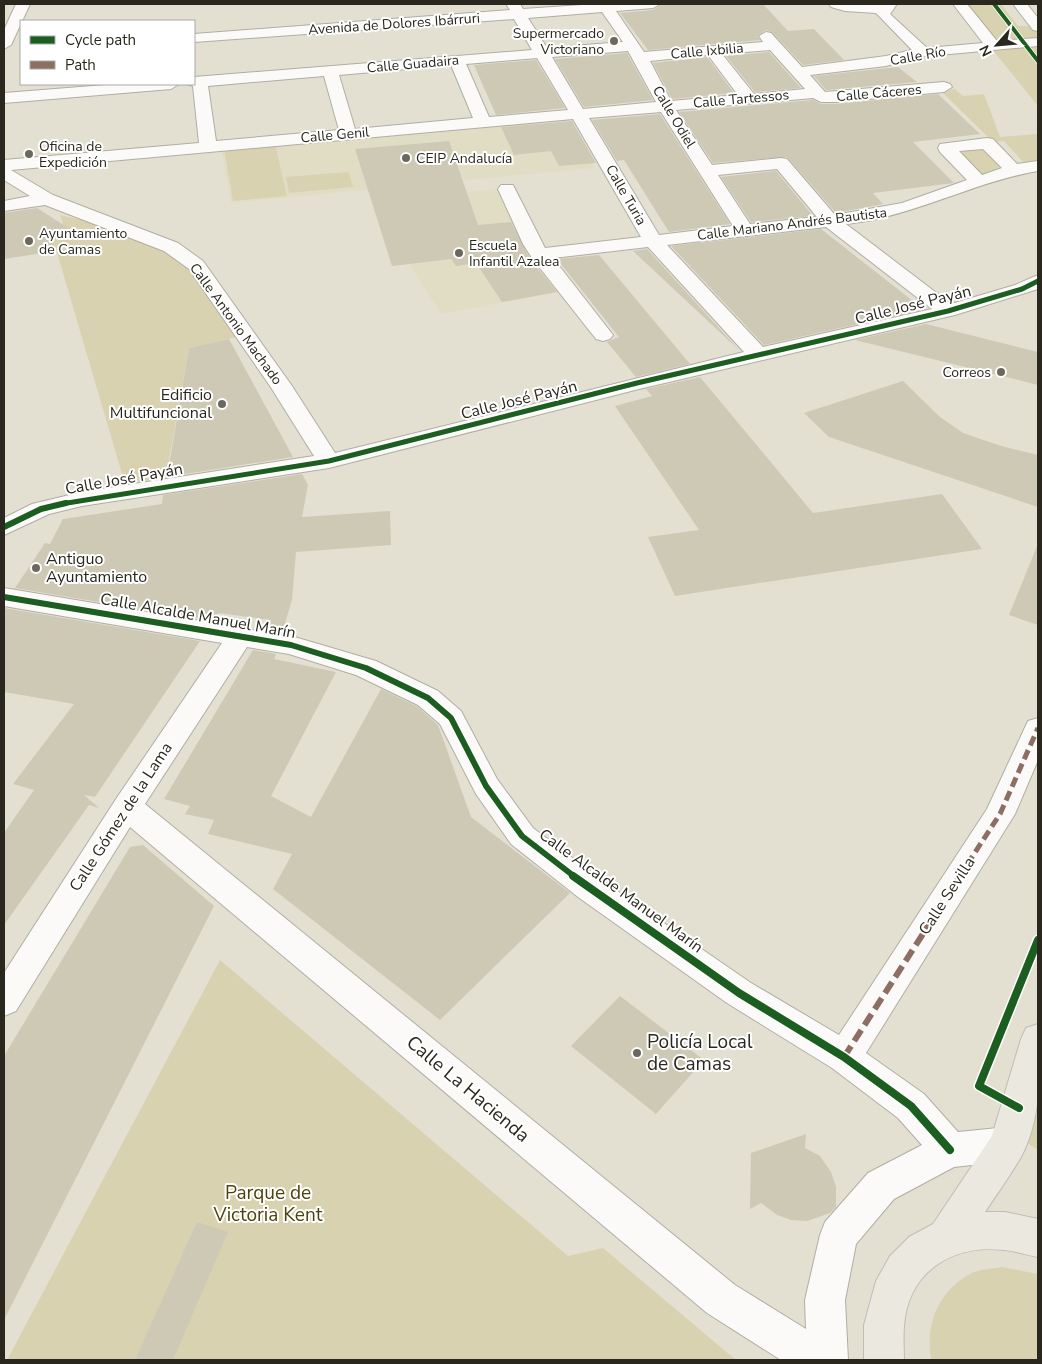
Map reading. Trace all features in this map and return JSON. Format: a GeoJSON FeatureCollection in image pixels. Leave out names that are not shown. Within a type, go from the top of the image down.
{"type":"FeatureCollection","features":[{"type":"Feature","properties":{"kind":"main road"},"geometry":{"type":"LineString","coordinates":[[947,1236],[1008,1144],[1038,1040]]}},
{"type":"Feature","properties":{"kind":"main road"},"geometry":{"type":"LineString","coordinates":[[884,1360],[882,1341],[885,1313],[893,1287],[907,1265],[925,1248],[947,1236],[970,1230],[995,1229],[1021,1232],[1038,1238]]}},
{"type":"Feature","properties":{"kind":"street"},"geometry":{"type":"LineString","coordinates":[[4,46],[23,4]]}},
{"type":"Feature","properties":{"kind":"street","name":"Avenida de Dolores Ibárruri"},"geometry":{"type":"LineString","coordinates":[[195,38],[516,9],[653,4]]}},
{"type":"Feature","properties":{"kind":"street"},"geometry":{"type":"LineString","coordinates":[[836,4],[844,8],[886,7],[884,15],[922,62]]}},
{"type":"Feature","properties":{"kind":"street"},"geometry":{"type":"LineString","coordinates":[[960,4],[993,46]]}},
{"type":"Feature","properties":{"kind":"street"},"geometry":{"type":"LineString","coordinates":[[1020,4],[1038,27]]}},
{"type":"Feature","properties":{"kind":"street","name":"Calle Odiel"},"geometry":{"type":"LineString","coordinates":[[605,6],[636,52],[665,106],[745,230]]}},
{"type":"Feature","properties":{"kind":"street","name":"Calle Turia"},"geometry":{"type":"LineString","coordinates":[[516,9],[653,241],[759,356]]}},
{"type":"Feature","properties":{"kind":"street","name":"Calle Ixbilia"},"geometry":{"type":"LineString","coordinates":[[636,52],[712,51],[770,40],[798,72]]}},
{"type":"Feature","properties":{"kind":"street","name":"Calle Río"},"geometry":{"type":"LineString","coordinates":[[798,72],[886,62],[922,62],[993,46],[1038,42]]}},
{"type":"Feature","properties":{"kind":"street"},"geometry":{"type":"LineString","coordinates":[[4,53],[20,51]]}},
{"type":"Feature","properties":{"kind":"street"},"geometry":{"type":"LineString","coordinates":[[712,51],[749,98]]}},
{"type":"Feature","properties":{"kind":"street","name":"Calle Guadaira"},"geometry":{"type":"LineString","coordinates":[[197,82],[542,53],[636,52]]}},
{"type":"Feature","properties":{"kind":"street"},"geometry":{"type":"LineString","coordinates":[[456,60],[483,122]]}},
{"type":"Feature","properties":{"kind":"street","name":"Calle Cáceres"},"geometry":{"type":"LineString","coordinates":[[816,93],[831,98],[944,87],[922,62]]}},
{"type":"Feature","properties":{"kind":"street"},"geometry":{"type":"LineString","coordinates":[[330,70],[348,133]]}},
{"type":"Feature","properties":{"kind":"street"},"geometry":{"type":"LineString","coordinates":[[798,72],[816,93]]}},
{"type":"Feature","properties":{"kind":"street"},"geometry":{"type":"LineString","coordinates":[[197,82],[208,147]]}},
{"type":"Feature","properties":{"kind":"street"},"geometry":{"type":"LineString","coordinates":[[4,98],[160,85]]}},
{"type":"Feature","properties":{"kind":"street","name":"Calle Tartessos"},"geometry":{"type":"LineString","coordinates":[[665,106],[816,93]]}},
{"type":"Feature","properties":{"kind":"street","name":"Calle Genil"},"geometry":{"type":"LineString","coordinates":[[4,165],[665,106]]}},
{"type":"Feature","properties":{"kind":"street"},"geometry":{"type":"LineString","coordinates":[[979,182],[946,148],[987,143],[1013,170]]}},
{"type":"Feature","properties":{"kind":"street"},"geometry":{"type":"LineString","coordinates":[[706,171],[781,163],[830,221],[948,311]]}},
{"type":"Feature","properties":{"kind":"street","name":"Calle Mariano Andrés Bautista"},"geometry":{"type":"LineString","coordinates":[[539,254],[869,216],[907,207],[1013,170],[1038,166]]}},
{"type":"Feature","properties":{"kind":"street","name":"Calle Antonio Machado"},"geometry":{"type":"LineString","coordinates":[[4,173],[47,199],[171,247],[196,265],[281,386],[329,461]]}},
{"type":"Feature","properties":{"kind":"street"},"geometry":{"type":"LineString","coordinates":[[507,189],[529,238],[539,254],[603,335]]}},
{"type":"Feature","properties":{"kind":"street"},"geometry":{"type":"LineString","coordinates":[[4,206],[47,199]]}},
{"type":"Feature","properties":{"kind":"street","name":"Calle José Payán"},"geometry":{"type":"LineString","coordinates":[[4,527],[41,509],[82,499],[329,461],[647,381],[948,311],[1022,289],[1038,281]]}},
{"type":"Feature","properties":{"kind":"street","name":"Calle Alcalde Manuel Marín"},"geometry":{"type":"LineString","coordinates":[[4,597],[241,635],[291,645],[366,668],[428,698],[451,718],[486,786],[522,836],[589,888],[739,993],[844,1057],[911,1106],[950,1150]]}},
{"type":"Feature","properties":{"kind":"street","name":"Calle Gómez de la Lama"},"geometry":{"type":"LineString","coordinates":[[4,1001],[127,807],[241,635]]}},
{"type":"Feature","properties":{"kind":"street","name":"Calle Sevilla"},"geometry":{"type":"LineString","coordinates":[[844,1057],[1000,814],[1038,728]]}},
{"type":"Feature","properties":{"kind":"street","name":"Calle La Hacienda"},"geometry":{"type":"LineString","coordinates":[[127,807],[721,1299],[818,1360]]}},
{"type":"Feature","properties":{"kind":"street"},"geometry":{"type":"LineString","coordinates":[[828,1360],[825,1300],[839,1235],[881,1186],[950,1150],[1008,1144]]}},
{"type":"Feature","properties":{"kind":"shaded area","name":"CEIP Andalucía"},"geometry":{"type":"Polygon","coordinates":[[[567,118],[595,168],[231,203],[221,149],[567,118]]]}},
{"type":"Feature","properties":{"kind":"shaded area","name":"Escuela Infantil Azalea"},"geometry":{"type":"Polygon","coordinates":[[[498,189],[561,292],[441,314],[409,264],[392,266],[372,201],[498,189]]]}},
{"type":"Feature","properties":{"kind":"green space"},"geometry":{"type":"Polygon","coordinates":[[[965,4],[1001,4],[1018,26],[1032,26],[1038,33],[1038,40],[996,44],[965,4]]]}},
{"type":"Feature","properties":{"kind":"green space"},"geometry":{"type":"Polygon","coordinates":[[[1038,46],[1038,106],[991,48],[1038,46]]]}},
{"type":"Feature","properties":{"kind":"green space"},"geometry":{"type":"Polygon","coordinates":[[[955,89],[963,96],[984,94],[1000,137],[1038,134],[1038,163],[1025,164],[1004,141],[993,142],[941,91],[955,89]]]}},
{"type":"Feature","properties":{"kind":"green space"},"geometry":{"type":"Polygon","coordinates":[[[275,144],[287,196],[233,201],[224,149],[275,144]]]}},
{"type":"Feature","properties":{"kind":"green space"},"geometry":{"type":"Polygon","coordinates":[[[986,145],[1008,169],[980,178],[951,149],[986,145]]]}},
{"type":"Feature","properties":{"kind":"green space"},"geometry":{"type":"Polygon","coordinates":[[[349,172],[353,187],[289,193],[286,177],[349,172]]]}},
{"type":"Feature","properties":{"kind":"green space"},"geometry":{"type":"Polygon","coordinates":[[[60,215],[128,234],[144,240],[175,257],[202,284],[237,337],[189,348],[166,477],[125,484],[51,232],[65,230],[60,215]]]}},
{"type":"Feature","properties":{"kind":"green space","name":"Parque de Victoria Kent"},"geometry":{"type":"Polygon","coordinates":[[[220,960],[568,1256],[603,1248],[736,1360],[7,1360],[220,960]]]}},
{"type":"Feature","properties":{"kind":"green space"},"geometry":{"type":"Polygon","coordinates":[[[1038,1110],[1038,1150],[1027,1143],[1038,1110]]]}},
{"type":"Feature","properties":{"kind":"green space"},"geometry":{"type":"Polygon","coordinates":[[[1002,1267],[1038,1274],[1038,1360],[931,1360],[930,1334],[932,1322],[936,1310],[950,1289],[972,1273],[1002,1267]]]}},
{"type":"Feature","properties":{"kind":"building"},"geometry":{"type":"Polygon","coordinates":[[[662,4],[763,4],[788,31],[814,29],[844,60],[803,65],[772,32],[766,30],[757,36],[760,40],[648,50],[620,13],[653,10],[662,4]]]}},
{"type":"Feature","properties":{"kind":"building"},"geometry":{"type":"Polygon","coordinates":[[[769,52],[801,88],[755,92],[726,56],[769,52]]]}},
{"type":"Feature","properties":{"kind":"building"},"geometry":{"type":"Polygon","coordinates":[[[627,53],[653,100],[584,107],[555,59],[627,53]]]}},
{"type":"Feature","properties":{"kind":"building"},"geometry":{"type":"Polygon","coordinates":[[[707,57],[734,93],[672,99],[653,63],[707,57]]]}},
{"type":"Feature","properties":{"kind":"building"},"geometry":{"type":"Polygon","coordinates":[[[536,60],[565,108],[496,115],[474,65],[536,60]]]}},
{"type":"Feature","properties":{"kind":"building"},"geometry":{"type":"Polygon","coordinates":[[[898,67],[917,82],[826,90],[814,76],[898,67]]]}},
{"type":"Feature","properties":{"kind":"building"},"geometry":{"type":"Polygon","coordinates":[[[938,94],[980,134],[913,142],[954,183],[873,193],[883,204],[836,213],[787,157],[713,163],[679,112],[813,100],[821,104],[835,104],[938,94]]]}},
{"type":"Feature","properties":{"kind":"building"},"geometry":{"type":"Polygon","coordinates":[[[660,114],[730,224],[669,232],[624,160],[617,161],[592,120],[660,114]]]}},
{"type":"Feature","properties":{"kind":"building"},"geometry":{"type":"Polygon","coordinates":[[[572,121],[596,163],[559,166],[551,151],[514,155],[501,127],[572,121]]]}},
{"type":"Feature","properties":{"kind":"building","name":"Escuela Infantil Azalea"},"geometry":{"type":"Polygon","coordinates":[[[449,141],[478,225],[511,222],[530,259],[557,292],[502,302],[476,263],[456,266],[451,259],[392,266],[355,149],[449,141]]]}},
{"type":"Feature","properties":{"kind":"building"},"geometry":{"type":"Polygon","coordinates":[[[776,171],[813,216],[751,222],[721,177],[776,171]]]}},
{"type":"Feature","properties":{"kind":"building","name":"Ayuntamiento de Camas"},"geometry":{"type":"Polygon","coordinates":[[[37,208],[70,229],[51,232],[56,251],[4,259],[4,213],[37,208]]]}},
{"type":"Feature","properties":{"kind":"building"},"geometry":{"type":"Polygon","coordinates":[[[821,229],[918,305],[916,311],[764,345],[671,246],[821,229]]]}},
{"type":"Feature","properties":{"kind":"building"},"geometry":{"type":"Polygon","coordinates":[[[647,249],[740,351],[633,251],[647,249]]]}},
{"type":"Feature","properties":{"kind":"building"},"geometry":{"type":"Polygon","coordinates":[[[599,255],[690,364],[636,377],[607,342],[619,337],[557,259],[599,255]]]}},
{"type":"Feature","properties":{"kind":"building"},"geometry":{"type":"Polygon","coordinates":[[[926,324],[1038,352],[1038,385],[855,340],[926,324]]]}},
{"type":"Feature","properties":{"kind":"building","name":"Edificio Multifuncional"},"geometry":{"type":"Polygon","coordinates":[[[229,339],[293,457],[167,477],[189,348],[229,339]]]}},
{"type":"Feature","properties":{"kind":"building"},"geometry":{"type":"Polygon","coordinates":[[[700,377],[813,513],[942,494],[982,549],[675,596],[648,537],[699,530],[615,406],[652,396],[646,389],[700,377]]]}},
{"type":"Feature","properties":{"kind":"building"},"geometry":{"type":"Polygon","coordinates":[[[903,381],[940,417],[963,433],[1001,446],[1038,455],[1038,507],[829,437],[804,413],[903,381]]]}},
{"type":"Feature","properties":{"kind":"building"},"geometry":{"type":"Polygon","coordinates":[[[302,474],[308,485],[302,517],[390,511],[391,545],[296,552],[292,600],[282,633],[265,630],[271,620],[219,613],[213,621],[15,588],[45,543],[50,544],[63,519],[162,504],[163,495],[302,474]]]}},
{"type":"Feature","properties":{"kind":"building"},"geometry":{"type":"Polygon","coordinates":[[[1038,546],[1038,625],[1009,615],[1038,546]]]}},
{"type":"Feature","properties":{"kind":"building"},"geometry":{"type":"Polygon","coordinates":[[[4,608],[200,641],[95,797],[84,795],[99,808],[89,805],[4,925],[4,833],[34,790],[13,784],[74,704],[4,692],[4,608]]]}},
{"type":"Feature","properties":{"kind":"building"},"geometry":{"type":"Polygon","coordinates":[[[253,650],[276,654],[274,659],[336,672],[271,796],[311,817],[381,689],[418,707],[438,725],[471,817],[570,893],[440,1020],[273,889],[292,854],[208,834],[214,820],[185,814],[190,806],[164,799],[253,650]]]}},
{"type":"Feature","properties":{"kind":"building"},"geometry":{"type":"Polygon","coordinates":[[[143,845],[214,906],[4,1320],[4,1056],[130,847],[143,845]]]}},
{"type":"Feature","properties":{"kind":"building","name":"Policía Local de Camas"},"geometry":{"type":"Polygon","coordinates":[[[620,996],[704,1060],[656,1114],[571,1046],[620,996]]]}},
{"type":"Feature","properties":{"kind":"building"},"geometry":{"type":"Polygon","coordinates":[[[806,1134],[805,1148],[820,1156],[831,1172],[836,1187],[836,1207],[830,1213],[807,1221],[791,1220],[777,1215],[761,1203],[750,1209],[751,1153],[806,1134]]]}},
{"type":"Feature","properties":{"kind":"building"},"geometry":{"type":"Polygon","coordinates":[[[197,1222],[228,1232],[173,1360],[135,1360],[197,1222]]]}},
{"type":"Feature","properties":{"kind":"marked path"},"geometry":{"type":"LineString","coordinates":[[844,1057],[1000,814],[1038,728]]}},
{"type":"Feature","properties":{"kind":"cycle path"},"geometry":{"type":"LineString","coordinates":[[994,4],[1038,61]]}},
{"type":"Feature","properties":{"kind":"cycle path"},"geometry":{"type":"LineString","coordinates":[[4,527],[41,509],[82,499],[329,461],[637,383],[948,311],[1022,289],[1038,281]]}},
{"type":"Feature","properties":{"kind":"cycle path"},"geometry":{"type":"LineString","coordinates":[[4,597],[291,645],[366,668],[428,698],[451,718],[486,786],[522,836],[589,888],[739,993],[844,1057],[911,1106],[950,1150]]}},
{"type":"Feature","properties":{"kind":"cycle path"},"geometry":{"type":"LineString","coordinates":[[1019,1108],[979,1086],[1038,940]]}},
{"type":"Feature","properties":{"kind":"place","name":"Supermercado Victoriano"},"geometry":{"type":"Point","coordinates":[614,41]}},
{"type":"Feature","properties":{"kind":"place","name":"Oficina de Expedición"},"geometry":{"type":"Point","coordinates":[29,154]}},
{"type":"Feature","properties":{"kind":"place","name":"CEIP Andalucía"},"geometry":{"type":"Point","coordinates":[406,158]}},
{"type":"Feature","properties":{"kind":"place","name":"Ayuntamiento de Camas"},"geometry":{"type":"Point","coordinates":[29,241]}},
{"type":"Feature","properties":{"kind":"place","name":"Escuela Infantil Azalea"},"geometry":{"type":"Point","coordinates":[459,253]}},
{"type":"Feature","properties":{"kind":"place","name":"Correos"},"geometry":{"type":"Point","coordinates":[1001,372]}},
{"type":"Feature","properties":{"kind":"place","name":"Edificio Multifuncional"},"geometry":{"type":"Point","coordinates":[222,404]}},
{"type":"Feature","properties":{"kind":"place","name":"Antiguo Ayuntamiento"},"geometry":{"type":"Point","coordinates":[36,568]}},
{"type":"Feature","properties":{"kind":"place","name":"Policía Local de Camas"},"geometry":{"type":"Point","coordinates":[637,1053]}}]}
